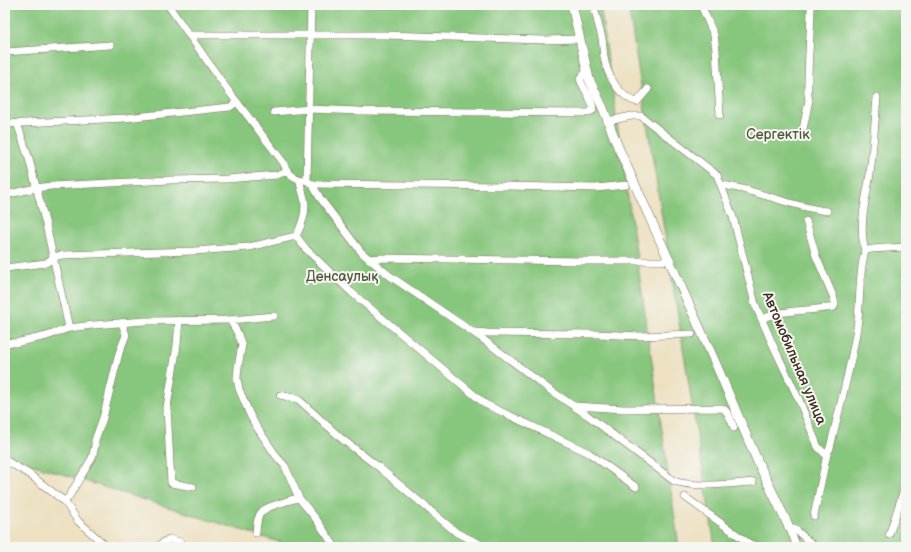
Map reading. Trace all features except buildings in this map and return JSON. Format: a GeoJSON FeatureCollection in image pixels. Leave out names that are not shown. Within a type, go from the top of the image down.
{"type":"FeatureCollection","features":[{"type":"Feature","properties":{"kind":"street"},"geometry":{"type":"LineString","coordinates":[[168,5],[237,102],[283,162],[287,171],[291,175],[306,182],[362,253],[369,259],[390,276],[472,332],[587,415],[674,481],[688,484],[753,482]]}},
{"type":"Feature","properties":{"kind":"street"},"geometry":{"type":"LineString","coordinates":[[306,182],[310,109],[311,5]]}},
{"type":"Feature","properties":{"kind":"street"},"geometry":{"type":"LineString","coordinates":[[572,5],[589,80],[670,260],[757,460],[789,527],[796,547]]}},
{"type":"Feature","properties":{"kind":"street"},"geometry":{"type":"LineString","coordinates":[[594,5],[606,62],[615,85],[626,96],[638,102],[648,89]]}},
{"type":"Feature","properties":{"kind":"street"},"geometry":{"type":"LineString","coordinates":[[701,5],[711,27],[716,50],[720,115]]}},
{"type":"Feature","properties":{"kind":"street"},"geometry":{"type":"LineString","coordinates":[[802,134],[809,100],[808,68],[811,5]]}},
{"type":"Feature","properties":{"kind":"street"},"geometry":{"type":"LineString","coordinates":[[189,35],[385,35],[544,40],[580,39]]}},
{"type":"Feature","properties":{"kind":"street"},"geometry":{"type":"LineString","coordinates":[[5,52],[110,45]]}},
{"type":"Feature","properties":{"kind":"street"},"geometry":{"type":"LineString","coordinates":[[274,112],[310,109],[359,111],[588,113],[593,110],[593,105],[580,79],[587,71]]}},
{"type":"Feature","properties":{"kind":"street"},"geometry":{"type":"LineString","coordinates":[[814,516],[824,453],[830,448],[853,353],[859,314],[860,282],[865,251],[863,241],[863,219],[870,174],[877,97]]}},
{"type":"Feature","properties":{"kind":"street"},"geometry":{"type":"LineString","coordinates":[[5,124],[125,118],[230,107],[237,102]]}},
{"type":"Feature","properties":{"kind":"street"},"geometry":{"type":"LineString","coordinates":[[608,121],[632,116],[641,116],[718,175],[721,182],[791,204],[827,211]]}},
{"type":"Feature","properties":{"kind":"street"},"geometry":{"type":"LineString","coordinates":[[17,123],[29,160],[54,257],[69,328]]}},
{"type":"Feature","properties":{"kind":"street"},"geometry":{"type":"LineString","coordinates":[[5,195],[51,186],[171,180],[227,179],[277,175],[287,171]]}},
{"type":"Feature","properties":{"kind":"street"},"geometry":{"type":"LineString","coordinates":[[296,236],[302,223],[305,210],[300,185],[306,182],[596,188],[626,185]]}},
{"type":"Feature","properties":{"kind":"street","name":"Автомобильная улица"},"geometry":{"type":"LineString","coordinates":[[721,182],[733,217],[756,304],[762,320],[799,400],[818,448],[824,453]]}},
{"type":"Feature","properties":{"kind":"street"},"geometry":{"type":"LineString","coordinates":[[762,320],[768,316],[834,307],[835,304],[833,296],[816,256],[806,221]]}},
{"type":"Feature","properties":{"kind":"street"},"geometry":{"type":"LineString","coordinates":[[5,268],[46,263],[54,257],[194,251],[242,247],[296,236]]}},
{"type":"Feature","properties":{"kind":"street"},"geometry":{"type":"LineString","coordinates":[[296,236],[306,249],[343,285],[485,404],[584,451],[636,486]]}},
{"type":"Feature","properties":{"kind":"street"},"geometry":{"type":"LineString","coordinates":[[865,251],[872,249],[906,247]]}},
{"type":"Feature","properties":{"kind":"street"},"geometry":{"type":"LineString","coordinates":[[369,259],[581,261],[670,260]]}},
{"type":"Feature","properties":{"kind":"street"},"geometry":{"type":"LineString","coordinates":[[5,342],[15,343],[47,336],[69,328],[122,323],[178,320],[230,320],[274,316]]}},
{"type":"Feature","properties":{"kind":"street"},"geometry":{"type":"LineString","coordinates":[[178,320],[177,345],[167,407],[169,470],[171,483],[194,487]]}},
{"type":"Feature","properties":{"kind":"street"},"geometry":{"type":"LineString","coordinates":[[230,320],[242,345],[237,378],[239,389],[256,426],[285,466],[299,498],[316,519],[335,547]]}},
{"type":"Feature","properties":{"kind":"street"},"geometry":{"type":"LineString","coordinates":[[64,501],[68,498],[92,458],[95,440],[103,418],[119,352],[126,335],[122,323]]}},
{"type":"Feature","properties":{"kind":"street"},"geometry":{"type":"LineString","coordinates":[[472,332],[488,334],[597,334],[641,336],[692,334]]}},
{"type":"Feature","properties":{"kind":"street"},"geometry":{"type":"LineString","coordinates":[[280,395],[298,399],[342,440],[368,459],[457,533],[486,547]]}},
{"type":"Feature","properties":{"kind":"street"},"geometry":{"type":"LineString","coordinates":[[573,406],[624,409],[722,408],[725,409],[730,417],[734,428]]}},
{"type":"Feature","properties":{"kind":"street"},"geometry":{"type":"LineString","coordinates":[[5,460],[29,474],[64,501],[78,521],[107,547]]}},
{"type":"Feature","properties":{"kind":"street"},"geometry":{"type":"LineString","coordinates":[[889,534],[898,506],[906,488]]}},
{"type":"Feature","properties":{"kind":"street"},"geometry":{"type":"LineString","coordinates":[[685,497],[754,547]]}},
{"type":"Feature","properties":{"kind":"street"},"geometry":{"type":"LineString","coordinates":[[256,533],[259,514],[263,509],[299,498]]}},
{"type":"Feature","properties":{"kind":"street"},"geometry":{"type":"LineString","coordinates":[[789,527],[796,530],[815,547]]}},
{"type":"Feature","properties":{"kind":"street"},"geometry":{"type":"LineString","coordinates":[[159,547],[169,539],[180,542],[183,547]]}},
{"type":"Feature","properties":{"kind":"green space","name":"Денсаулық"},"geometry":{"type":"Polygon","coordinates":[[[5,5],[600,5],[679,547],[295,547],[5,456],[5,5]]]}},
{"type":"Feature","properties":{"kind":"green space","name":"Сергектік"},"geometry":{"type":"Polygon","coordinates":[[[628,5],[906,5],[906,547],[715,547],[628,5]]]}}]}
